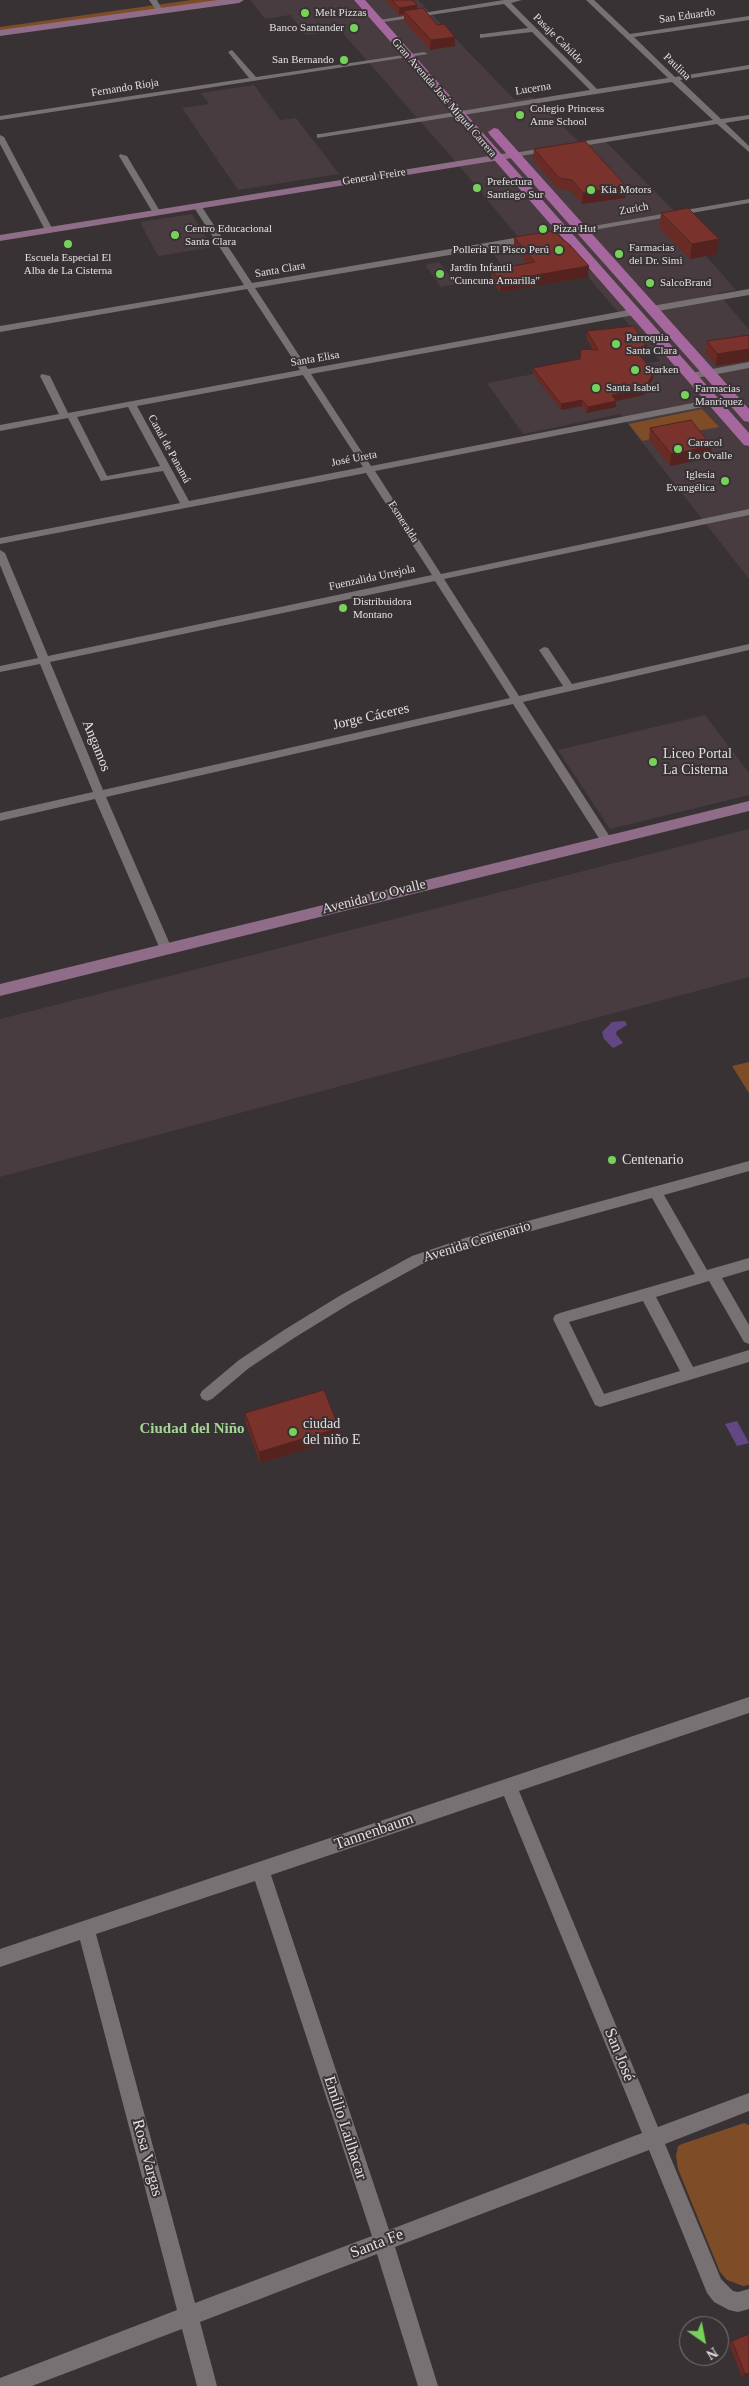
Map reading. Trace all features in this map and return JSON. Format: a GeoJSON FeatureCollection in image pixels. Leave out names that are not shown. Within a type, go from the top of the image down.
{"type":"FeatureCollection","features":[{"type":"Feature","properties":{"kind":"main road"},"geometry":{"type":"LineString","coordinates":[[0,33],[184,0]]}},
{"type":"Feature","properties":{"kind":"main road"},"geometry":{"type":"LineString","coordinates":[[156,5],[239,0]]}},
{"type":"Feature","properties":{"kind":"main road","name":"Gran Avenida José Miguel Carrera"},"geometry":{"type":"LineString","coordinates":[[358,0],[561,233],[749,442]]}},
{"type":"Feature","properties":{"kind":"main road","name":"Gran Avenida José Miguel Carrera"},"geometry":{"type":"LineString","coordinates":[[381,6],[433,64]]}},
{"type":"Feature","properties":{"kind":"main road"},"geometry":{"type":"LineString","coordinates":[[0,26],[89,17]]}},
{"type":"Feature","properties":{"kind":"main road","name":"Gran Avenida José Miguel Carrera"},"geometry":{"type":"LineString","coordinates":[[471,107],[749,418]]}},
{"type":"Feature","properties":{"kind":"main road","name":"General Freire"},"geometry":{"type":"LineString","coordinates":[[0,238],[514,155]]}},
{"type":"Feature","properties":{"kind":"main road"},"geometry":{"type":"LineString","coordinates":[[634,312],[649,305]]}},
{"type":"Feature","properties":{"kind":"main road","name":"Avenida Lo Ovalle"},"geometry":{"type":"LineString","coordinates":[[0,990],[749,806]]}},
{"type":"Feature","properties":{"kind":"street"},"geometry":{"type":"LineString","coordinates":[[377,21],[518,0]]}},
{"type":"Feature","properties":{"kind":"street","name":"Paulina"},"geometry":{"type":"LineString","coordinates":[[590,0],[749,150]]}},
{"type":"Feature","properties":{"kind":"street","name":"Pasaje Cabildo"},"geometry":{"type":"LineString","coordinates":[[506,2],[594,91]]}},
{"type":"Feature","properties":{"kind":"street","name":"San Eduardo"},"geometry":{"type":"LineString","coordinates":[[628,36],[749,18]]}},
{"type":"Feature","properties":{"kind":"street"},"geometry":{"type":"LineString","coordinates":[[483,36],[533,30]]}},
{"type":"Feature","properties":{"kind":"street"},"geometry":{"type":"LineString","coordinates":[[232,52],[254,80]]}},
{"type":"Feature","properties":{"kind":"street","name":"Fernando Rioja"},"geometry":{"type":"LineString","coordinates":[[0,118],[424,54]]}},
{"type":"Feature","properties":{"kind":"street","name":"Lucerna"},"geometry":{"type":"LineString","coordinates":[[320,136],[458,113],[471,107],[594,91],[749,67]]}},
{"type":"Feature","properties":{"kind":"street","name":"General Freire"},"geometry":{"type":"LineString","coordinates":[[514,155],[749,117]]}},
{"type":"Feature","properties":{"kind":"street"},"geometry":{"type":"LineString","coordinates":[[0,137],[49,230]]}},
{"type":"Feature","properties":{"kind":"street"},"geometry":{"type":"LineString","coordinates":[[123,156],[156,212]]}},
{"type":"Feature","properties":{"kind":"street","name":"Zurich"},"geometry":{"type":"LineString","coordinates":[[582,230],[749,201]]}},
{"type":"Feature","properties":{"kind":"street","name":"Esmeralda"},"geometry":{"type":"LineString","coordinates":[[196,206],[439,577],[606,840]]}},
{"type":"Feature","properties":{"kind":"street","name":"Santa Clara"},"geometry":{"type":"LineString","coordinates":[[0,329],[538,237]]}},
{"type":"Feature","properties":{"kind":"street"},"geometry":{"type":"LineString","coordinates":[[649,305],[749,292]]}},
{"type":"Feature","properties":{"kind":"street","name":"Santa Elisa"},"geometry":{"type":"LineString","coordinates":[[0,428],[634,312]]}},
{"type":"Feature","properties":{"kind":"street"},"geometry":{"type":"LineString","coordinates":[[690,376],[749,365]]}},
{"type":"Feature","properties":{"kind":"street"},"geometry":{"type":"LineString","coordinates":[[44,376],[104,480],[166,468]]}},
{"type":"Feature","properties":{"kind":"street","name":"José Ureta"},"geometry":{"type":"LineString","coordinates":[[0,542],[713,402]]}},
{"type":"Feature","properties":{"kind":"street","name":"Canal de Panamá"},"geometry":{"type":"LineString","coordinates":[[131,404],[186,505]]}},
{"type":"Feature","properties":{"kind":"street","name":"Fuenzalida Urrejola"},"geometry":{"type":"LineString","coordinates":[[0,669],[749,512]]}},
{"type":"Feature","properties":{"kind":"street","name":"Angamos"},"geometry":{"type":"LineString","coordinates":[[0,553],[99,794],[166,949]]}},
{"type":"Feature","properties":{"kind":"street","name":"Jorge Cáceres"},"geometry":{"type":"LineString","coordinates":[[0,817],[749,647]]}},
{"type":"Feature","properties":{"kind":"street"},"geometry":{"type":"LineString","coordinates":[[544,650],[569,688]]}},
{"type":"Feature","properties":{"kind":"street","name":"Avenida Centenario"},"geometry":{"type":"LineString","coordinates":[[207,1395],[244,1364],[289,1334],[346,1299],[417,1260],[465,1244],[749,1166]]}},
{"type":"Feature","properties":{"kind":"street"},"geometry":{"type":"LineString","coordinates":[[656,1192],[749,1338]]}},
{"type":"Feature","properties":{"kind":"street"},"geometry":{"type":"LineString","coordinates":[[749,1264],[560,1319],[600,1401],[749,1356]]}},
{"type":"Feature","properties":{"kind":"street"},"geometry":{"type":"LineString","coordinates":[[647,1294],[689,1374]]}},
{"type":"Feature","properties":{"kind":"street","name":"Tannenbaum"},"geometry":{"type":"LineString","coordinates":[[0,1958],[749,1705]]}},
{"type":"Feature","properties":{"kind":"street","name":"San José"},"geometry":{"type":"LineString","coordinates":[[509,1786],[717,2291],[734,2302],[749,2299]]}},
{"type":"Feature","properties":{"kind":"street","name":"Emilio Lailhacar"},"geometry":{"type":"LineString","coordinates":[[260,1870],[383,2241],[428,2386]]}},
{"type":"Feature","properties":{"kind":"street","name":"Rosa Vargas"},"geometry":{"type":"LineString","coordinates":[[86,1929],[207,2386]]}},
{"type":"Feature","properties":{"kind":"street","name":"Santa Fe"},"geometry":{"type":"LineString","coordinates":[[5,2386],[749,2102]]}},
{"type":"Feature","properties":{"kind":"shaded area"},"geometry":{"type":"Polygon","coordinates":[[[191,0],[224,0],[0,31],[0,27],[191,0]]]}},
{"type":"Feature","properties":{"kind":"shaded area"},"geometry":{"type":"Polygon","coordinates":[[[250,0],[418,0],[515,100],[533,97],[578,141],[602,138],[717,254],[706,256],[736,290],[718,293],[749,330],[749,579],[620,414],[523,434],[487,383],[565,368],[641,364],[660,361],[588,277],[500,292],[491,280],[509,276],[487,244],[519,238],[456,162],[340,30],[306,35],[290,15],[265,19],[250,0]]]}},
{"type":"Feature","properties":{"kind":"shaded area"},"geometry":{"type":"Polygon","coordinates":[[[254,85],[280,120],[296,118],[339,174],[238,190],[182,108],[209,104],[201,93],[254,85]]]}},
{"type":"Feature","properties":{"kind":"shaded area","name":"Centro Educacional Santa Clara"},"geometry":{"type":"Polygon","coordinates":[[[192,214],[212,247],[158,256],[140,222],[192,214]]]}},
{"type":"Feature","properties":{"kind":"shaded area","name":"Jardín Infantil \"Cuncuna Amarilla\""},"geometry":{"type":"Polygon","coordinates":[[[439,262],[456,284],[441,287],[425,265],[439,262]]]}},
{"type":"Feature","properties":{"kind":"shaded area"},"geometry":{"type":"Polygon","coordinates":[[[702,409],[719,427],[642,441],[629,424],[702,409]]]}},
{"type":"Feature","properties":{"kind":"shaded area","name":"Liceo Portal La Cisterna"},"geometry":{"type":"Polygon","coordinates":[[[705,715],[749,773],[749,795],[610,829],[558,750],[705,715]]]}},
{"type":"Feature","properties":{"kind":"shaded area"},"geometry":{"type":"Polygon","coordinates":[[[749,829],[749,977],[0,1177],[0,1019],[749,829]]]}},
{"type":"Feature","properties":{"kind":"shaded area"},"geometry":{"type":"Polygon","coordinates":[[[625,1021],[627,1025],[617,1031],[616,1034],[623,1043],[613,1048],[604,1039],[602,1032],[612,1022],[625,1021]]]}},
{"type":"Feature","properties":{"kind":"shaded area"},"geometry":{"type":"Polygon","coordinates":[[[749,1062],[749,1093],[732,1066],[749,1062]]]}},
{"type":"Feature","properties":{"kind":"shaded area"},"geometry":{"type":"Polygon","coordinates":[[[737,1421],[749,1443],[737,1446],[725,1424],[737,1421]]]}},
{"type":"Feature","properties":{"kind":"shaded area"},"geometry":{"type":"Polygon","coordinates":[[[744,2123],[749,2125],[749,2285],[743,2286],[727,2280],[720,2272],[678,2169],[676,2156],[678,2146],[682,2144],[744,2123]]]}},
{"type":"Feature","properties":{"kind":"building"},"geometry":{"type":"Polygon","coordinates":[[[392,0],[413,0],[417,5],[399,8],[392,0]]]}},
{"type":"Feature","properties":{"kind":"building"},"geometry":{"type":"Polygon","coordinates":[[[423,8],[437,25],[444,24],[455,37],[431,40],[404,11],[423,8]]]}},
{"type":"Feature","properties":{"kind":"building"},"geometry":{"type":"Polygon","coordinates":[[[585,141],[626,186],[583,193],[572,180],[559,178],[534,149],[585,141]]]}},
{"type":"Feature","properties":{"kind":"building"},"geometry":{"type":"Polygon","coordinates":[[[688,208],[719,239],[692,244],[661,213],[688,208]]]}},
{"type":"Feature","properties":{"kind":"building"},"geometry":{"type":"Polygon","coordinates":[[[553,231],[570,245],[589,266],[501,281],[491,270],[535,262],[514,237],[553,231]]]}},
{"type":"Feature","properties":{"kind":"building"},"geometry":{"type":"Polygon","coordinates":[[[634,326],[646,345],[635,350],[654,372],[644,389],[612,395],[616,401],[588,407],[582,400],[561,404],[533,368],[580,359],[581,349],[598,350],[587,331],[634,326]]]}},
{"type":"Feature","properties":{"kind":"building"},"geometry":{"type":"Polygon","coordinates":[[[749,335],[749,349],[717,354],[707,341],[749,335]]]}},
{"type":"Feature","properties":{"kind":"building"},"geometry":{"type":"Polygon","coordinates":[[[691,420],[712,446],[671,454],[650,428],[691,420]]]}},
{"type":"Feature","properties":{"kind":"building","name":"ciudad del niño E"},"geometry":{"type":"Polygon","coordinates":[[[324,1390],[339,1428],[259,1452],[245,1413],[324,1390]]]}},
{"type":"Feature","properties":{"kind":"building"},"geometry":{"type":"Polygon","coordinates":[[[749,2334],[749,2373],[745,2374],[732,2341],[749,2334]]]}},
{"type":"Feature","properties":{"kind":"place","name":"Melt Pizzas"},"geometry":{"type":"Point","coordinates":[305,13]}},
{"type":"Feature","properties":{"kind":"place","name":"Banco Santander"},"geometry":{"type":"Point","coordinates":[354,28]}},
{"type":"Feature","properties":{"kind":"place","name":"San Bernando"},"geometry":{"type":"Point","coordinates":[344,60]}},
{"type":"Feature","properties":{"kind":"place","name":"Colegio Princess Anne School"},"geometry":{"type":"Point","coordinates":[520,115]}},
{"type":"Feature","properties":{"kind":"place","name":"Prefectura Santiago Sur"},"geometry":{"type":"Point","coordinates":[477,188]}},
{"type":"Feature","properties":{"kind":"place","name":"Kia Motors"},"geometry":{"type":"Point","coordinates":[591,190]}},
{"type":"Feature","properties":{"kind":"place","name":"Pizza Hut"},"geometry":{"type":"Point","coordinates":[543,229]}},
{"type":"Feature","properties":{"kind":"place","name":"Centro Educacional Santa Clara"},"geometry":{"type":"Point","coordinates":[175,235]}},
{"type":"Feature","properties":{"kind":"place","name":"Escuela Especial El Alba de La Cisterna"},"geometry":{"type":"Point","coordinates":[68,244]}},
{"type":"Feature","properties":{"kind":"place","name":"Polleria El Pisco Perú"},"geometry":{"type":"Point","coordinates":[559,250]}},
{"type":"Feature","properties":{"kind":"place","name":"Farmacias del Dr. Simi"},"geometry":{"type":"Point","coordinates":[619,254]}},
{"type":"Feature","properties":{"kind":"place","name":"Jardín Infantil \"Cuncuna Amarilla\""},"geometry":{"type":"Point","coordinates":[440,274]}},
{"type":"Feature","properties":{"kind":"place","name":"SalcoBrand"},"geometry":{"type":"Point","coordinates":[650,283]}},
{"type":"Feature","properties":{"kind":"place","name":"Parroquia Santa Clara"},"geometry":{"type":"Point","coordinates":[616,344]}},
{"type":"Feature","properties":{"kind":"place","name":"Starken"},"geometry":{"type":"Point","coordinates":[635,370]}},
{"type":"Feature","properties":{"kind":"place","name":"Santa Isabel"},"geometry":{"type":"Point","coordinates":[596,388]}},
{"type":"Feature","properties":{"kind":"place","name":"Farmacias Manríquez"},"geometry":{"type":"Point","coordinates":[685,395]}},
{"type":"Feature","properties":{"kind":"place","name":"Caracol Lo Ovalle"},"geometry":{"type":"Point","coordinates":[678,449]}},
{"type":"Feature","properties":{"kind":"place","name":"Iglesia Evangélica"},"geometry":{"type":"Point","coordinates":[725,481]}},
{"type":"Feature","properties":{"kind":"place","name":"Distribuidora Montano"},"geometry":{"type":"Point","coordinates":[343,608]}},
{"type":"Feature","properties":{"kind":"place","name":"Liceo Portal La Cisterna"},"geometry":{"type":"Point","coordinates":[653,762]}},
{"type":"Feature","properties":{"kind":"place","name":"Centenario"},"geometry":{"type":"Point","coordinates":[612,1160]}},
{"type":"Feature","properties":{"kind":"place","name":"ciudad del niño E"},"geometry":{"type":"Point","coordinates":[293,1432]}},
{"type":"Feature","properties":{"kind":"district","name":"Ciudad del Niño"},"geometry":{"type":"Point","coordinates":[192,1429]}}]}
